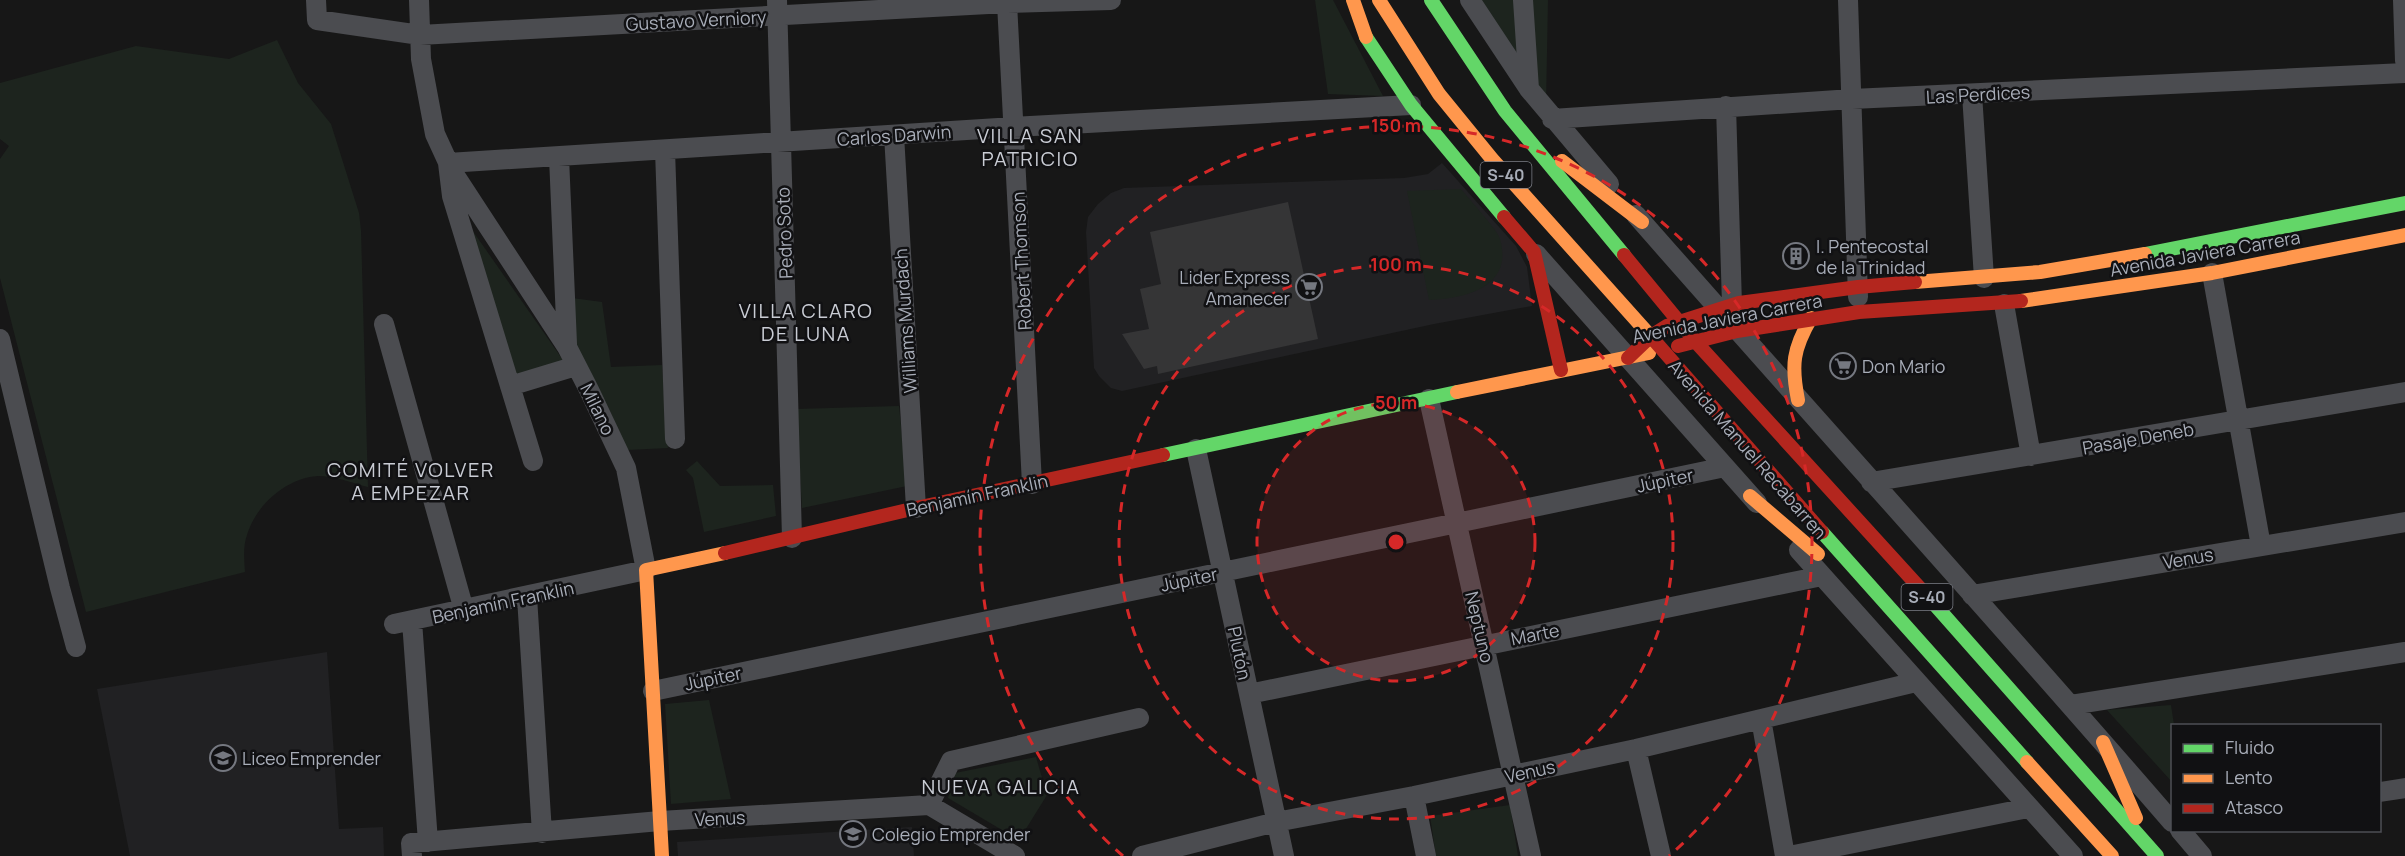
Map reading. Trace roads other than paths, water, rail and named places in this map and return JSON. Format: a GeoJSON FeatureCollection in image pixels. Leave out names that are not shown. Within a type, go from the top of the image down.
{"type":"FeatureCollection","features":[{"type":"Feature","properties":{"kind":"main road"},"geometry":{"type":"LineString","coordinates":[[1353,0],[1366,37]]}},
{"type":"Feature","properties":{"kind":"main road","name":"Avenida Manuel Recabarren"},"geometry":{"type":"LineString","coordinates":[[1379,0],[1411,52],[1460,122],[1651,336],[1910,633],[2112,856]]}},
{"type":"Feature","properties":{"kind":"main road","name":"Avenida Manuel Recabarren"},"geometry":{"type":"LineString","coordinates":[[1431,0],[1505,111],[1694,340],[1965,639],[2157,856]]}},
{"type":"Feature","properties":{"kind":"main road","name":"Avenida Manuel Recabarren"},"geometry":{"type":"LineString","coordinates":[[1366,37],[1412,105],[1464,172],[1534,252]]}},
{"type":"Feature","properties":{"kind":"main road"},"geometry":{"type":"LineString","coordinates":[[1505,111],[1544,147],[1642,222]]}},
{"type":"Feature","properties":{"kind":"main road","name":"Avenida Javiera Carrera"},"geometry":{"type":"LineString","coordinates":[[1628,358],[1651,336],[1678,321],[1725,307],[1858,287],[1984,278],[2084,265],[2405,203]]}},
{"type":"Feature","properties":{"kind":"main road","name":"Avenida Javiera Carrera"},"geometry":{"type":"LineString","coordinates":[[1628,358],[1663,351],[1694,340],[1811,318],[1859,312],[2004,304],[2212,273],[2405,235]]}},
{"type":"Feature","properties":{"kind":"main road"},"geometry":{"type":"LineString","coordinates":[[2185,246],[2203,259],[2212,273]]}},
{"type":"Feature","properties":{"kind":"main road"},"geometry":{"type":"LineString","coordinates":[[1534,252],[1561,370]]}},
{"type":"Feature","properties":{"kind":"main road"},"geometry":{"type":"LineString","coordinates":[[1798,400],[1791,368],[1797,341],[1811,318]]}},
{"type":"Feature","properties":{"kind":"main road","name":"Benjamín Franklin"},"geometry":{"type":"LineString","coordinates":[[646,570],[916,508],[1561,370],[1628,358]]}},
{"type":"Feature","properties":{"kind":"main road","name":"Milano"},"geometry":{"type":"LineString","coordinates":[[646,570],[662,856]]}},
{"type":"Feature","properties":{"kind":"main road"},"geometry":{"type":"LineString","coordinates":[[1830,571],[1910,633]]}},
{"type":"Feature","properties":{"kind":"main road"},"geometry":{"type":"LineString","coordinates":[[2103,742],[2146,844]]}},
{"type":"Feature","properties":{"kind":"main road"},"geometry":{"type":"LineString","coordinates":[[2085,825],[2106,856]]}},
{"type":"Feature","properties":{"kind":"street","name":"Gustavo Verniory"},"geometry":{"type":"LineString","coordinates":[[316,0],[317,20],[420,35],[777,8],[1111,0]]}},
{"type":"Feature","properties":{"kind":"street","name":"Milano"},"geometry":{"type":"LineString","coordinates":[[419,0],[420,35],[427,96],[435,134],[448,163],[567,347],[626,468],[646,570]]}},
{"type":"Feature","properties":{"kind":"street","name":"Avenida Manuel Recabarren"},"geometry":{"type":"LineString","coordinates":[[1346,0],[1366,37]]}},
{"type":"Feature","properties":{"kind":"street"},"geometry":{"type":"LineString","coordinates":[[1470,0],[1528,89],[1552,119],[1642,222],[1725,307],[1737,331],[2071,705],[2171,821]]}},
{"type":"Feature","properties":{"kind":"street"},"geometry":{"type":"LineString","coordinates":[[1523,0],[1528,89]]}},
{"type":"Feature","properties":{"kind":"street"},"geometry":{"type":"LineString","coordinates":[[1848,0],[1859,312]]}},
{"type":"Feature","properties":{"kind":"street"},"geometry":{"type":"LineString","coordinates":[[2403,0],[2405,61]]}},
{"type":"Feature","properties":{"kind":"street","name":"Robert Thomson"},"geometry":{"type":"LineString","coordinates":[[1007,3],[1032,484]]}},
{"type":"Feature","properties":{"kind":"street","name":"Pedro Soto"},"geometry":{"type":"LineString","coordinates":[[777,8],[792,538]]}},
{"type":"Feature","properties":{"kind":"street","name":"Las Perdices"},"geometry":{"type":"LineString","coordinates":[[1552,119],[1852,99],[2405,73]]}},
{"type":"Feature","properties":{"kind":"street"},"geometry":{"type":"LineString","coordinates":[[1972,94],[1984,278]]}},
{"type":"Feature","properties":{"kind":"street","name":"Carlos Darwin"},"geometry":{"type":"LineString","coordinates":[[448,163],[1014,127],[1412,105]]}},
{"type":"Feature","properties":{"kind":"street"},"geometry":{"type":"LineString","coordinates":[[1725,307],[1726,106]]}},
{"type":"Feature","properties":{"kind":"street","name":"Williams Murdach"},"geometry":{"type":"LineString","coordinates":[[894,135],[916,508]]}},
{"type":"Feature","properties":{"kind":"street"},"geometry":{"type":"LineString","coordinates":[[665,150],[675,439]]}},
{"type":"Feature","properties":{"kind":"street"},"geometry":{"type":"LineString","coordinates":[[559,157],[567,347]]}},
{"type":"Feature","properties":{"kind":"street"},"geometry":{"type":"LineString","coordinates":[[448,163],[452,196],[532,461]]}},
{"type":"Feature","properties":{"kind":"street","name":"Avenida Manuel Recabarren"},"geometry":{"type":"LineString","coordinates":[[1534,252],[1750,496],[1830,571],[1916,682],[2073,856]]}},
{"type":"Feature","properties":{"kind":"street"},"geometry":{"type":"LineString","coordinates":[[2212,273],[2261,546]]}},
{"type":"Feature","properties":{"kind":"street"},"geometry":{"type":"LineString","coordinates":[[2004,304],[2031,456]]}},
{"type":"Feature","properties":{"kind":"street"},"geometry":{"type":"LineString","coordinates":[[384,324],[464,610]]}},
{"type":"Feature","properties":{"kind":"street"},"geometry":{"type":"LineString","coordinates":[[0,339],[76,647]]}},
{"type":"Feature","properties":{"kind":"street"},"geometry":{"type":"LineString","coordinates":[[510,386],[576,366]]}},
{"type":"Feature","properties":{"kind":"street","name":"Pasaje Deneb"},"geometry":{"type":"LineString","coordinates":[[1871,482],[2405,392]]}},
{"type":"Feature","properties":{"kind":"street","name":"Neptuno"},"geometry":{"type":"LineString","coordinates":[[1429,399],[1531,856]]}},
{"type":"Feature","properties":{"kind":"street","name":"Plutón"},"geometry":{"type":"LineString","coordinates":[[1196,449],[1284,856]]}},
{"type":"Feature","properties":{"kind":"street","name":"Júpiter"},"geometry":{"type":"LineString","coordinates":[[653,691],[1725,467]]}},
{"type":"Feature","properties":{"kind":"street","name":"Venus"},"geometry":{"type":"LineString","coordinates":[[1972,595],[2405,522]]}},
{"type":"Feature","properties":{"kind":"street","name":"Benjamín Franklin"},"geometry":{"type":"LineString","coordinates":[[417,847],[403,623],[646,570]]}},
{"type":"Feature","properties":{"kind":"street","name":"Marte"},"geometry":{"type":"LineString","coordinates":[[1249,694],[1830,571]]}},
{"type":"Feature","properties":{"kind":"street"},"geometry":{"type":"LineString","coordinates":[[527,597],[542,833]]}},
{"type":"Feature","properties":{"kind":"street"},"geometry":{"type":"LineString","coordinates":[[2071,705],[2405,652]]}},
{"type":"Feature","properties":{"kind":"street","name":"Venus"},"geometry":{"type":"LineString","coordinates":[[1142,856],[1276,822],[1414,796],[1636,749],[1916,682]]}},
{"type":"Feature","properties":{"kind":"street"},"geometry":{"type":"LineString","coordinates":[[1007,854],[930,806],[951,761],[1138,718]]}},
{"type":"Feature","properties":{"kind":"street"},"geometry":{"type":"LineString","coordinates":[[1761,719],[1787,856],[2028,808]]}},
{"type":"Feature","properties":{"kind":"street"},"geometry":{"type":"LineString","coordinates":[[1636,749],[1661,856]]}},
{"type":"Feature","properties":{"kind":"street"},"geometry":{"type":"LineString","coordinates":[[2381,792],[2405,788]]}},
{"type":"Feature","properties":{"kind":"street"},"geometry":{"type":"LineString","coordinates":[[1414,796],[1426,856]]}},
{"type":"Feature","properties":{"kind":"street","name":"Venus"},"geometry":{"type":"LineString","coordinates":[[417,847],[660,821],[930,806]]}},
{"type":"Feature","properties":{"kind":"street"},"geometry":{"type":"LineString","coordinates":[[2181,832],[2202,856]]}},
{"type":"Feature","properties":{"kind":"place","name":"I. Pentecostal de la Trinidad"},"geometry":{"type":"Point","coordinates":[1796,256]}},
{"type":"Feature","properties":{"kind":"place","name":"Lider Express Amanecer"},"geometry":{"type":"Point","coordinates":[1309,287]}},
{"type":"Feature","properties":{"kind":"place","name":"Don Mario"},"geometry":{"type":"Point","coordinates":[1843,366]}},
{"type":"Feature","properties":{"kind":"place","name":"Liceo Emprender"},"geometry":{"type":"Point","coordinates":[223,758]}},
{"type":"Feature","properties":{"kind":"place","name":"Colegio Emprender"},"geometry":{"type":"Point","coordinates":[853,834]}},
{"type":"Feature","properties":{"kind":"district","name":"VILLA SAN PATRICIO"},"geometry":{"type":"Point","coordinates":[1030,146]}},
{"type":"Feature","properties":{"kind":"district","name":"VILLA CLARO DE LUNA"},"geometry":{"type":"Point","coordinates":[806,322]}},
{"type":"Feature","properties":{"kind":"district","name":"COMITÉ VOLVER A EMPEZAR"},"geometry":{"type":"Point","coordinates":[411,480]}},
{"type":"Feature","properties":{"kind":"district","name":"NUEVA GALICIA"},"geometry":{"type":"Point","coordinates":[1001,786]}}]}
